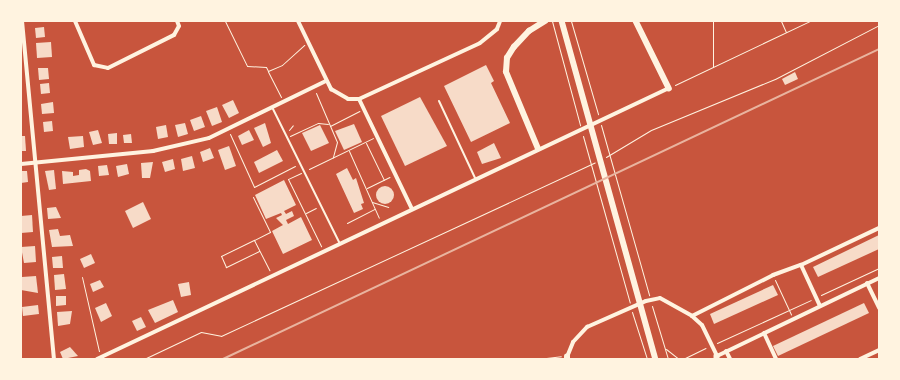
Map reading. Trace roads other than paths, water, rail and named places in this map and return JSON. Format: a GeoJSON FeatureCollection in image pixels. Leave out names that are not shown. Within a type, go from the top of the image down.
{"type":"FeatureCollection","features":[{"type":"Feature","properties":{"kind":"main road"},"geometry":{"type":"LineString","coordinates":[[538,148],[506,72],[507,58],[514,47],[529,31],[545,21]]}},
{"type":"Feature","properties":{"kind":"main road"},"geometry":{"type":"LineString","coordinates":[[562,21],[656,359]]}},
{"type":"Feature","properties":{"kind":"main road"},"geometry":{"type":"LineString","coordinates":[[636,21],[669,88]]}},
{"type":"Feature","properties":{"kind":"street"},"geometry":{"type":"LineString","coordinates":[[22,21],[54,359]]}},
{"type":"Feature","properties":{"kind":"street"},"geometry":{"type":"LineString","coordinates":[[75,21],[94,65],[108,68],[174,35],[179,26],[177,21]]}},
{"type":"Feature","properties":{"kind":"street"},"geometry":{"type":"LineString","coordinates":[[298,21],[326,81],[338,94],[359,99],[480,42],[497,29],[500,21]]}},
{"type":"Feature","properties":{"kind":"street"},"geometry":{"type":"LineString","coordinates":[[21,164],[153,151],[209,138],[326,81]]}},
{"type":"Feature","properties":{"kind":"street"},"geometry":{"type":"LineString","coordinates":[[99,358],[412,210],[538,148],[669,88]]}},
{"type":"Feature","properties":{"kind":"street"},"geometry":{"type":"LineString","coordinates":[[359,99],[412,210]]}},
{"type":"Feature","properties":{"kind":"street"},"geometry":{"type":"LineString","coordinates":[[692,316],[772,275],[801,265],[879,228]]}},
{"type":"Feature","properties":{"kind":"street"},"geometry":{"type":"LineString","coordinates":[[801,265],[820,306]]}},
{"type":"Feature","properties":{"kind":"street"},"geometry":{"type":"LineString","coordinates":[[563,358],[572,342],[587,327],[646,301],[660,298],[692,316],[702,325],[717,357],[879,278]]}},
{"type":"Feature","properties":{"kind":"street"},"geometry":{"type":"LineString","coordinates":[[867,284],[879,308]]}},
{"type":"Feature","properties":{"kind":"street"},"geometry":{"type":"LineString","coordinates":[[764,333],[776,359]]}},
{"type":"Feature","properties":{"kind":"street"},"geometry":{"type":"LineString","coordinates":[[860,359],[879,350]]}},
{"type":"Feature","properties":{"kind":"street"},"geometry":{"type":"LineString","coordinates":[[726,351],[730,359]]}},
{"type":"Feature","properties":{"kind":"lane"},"geometry":{"type":"LineString","coordinates":[[439,101],[475,179]]}},
{"type":"Feature","properties":{"kind":"lane"},"geometry":{"type":"LineString","coordinates":[[272,107],[340,244]]}},
{"type":"Feature","properties":{"kind":"railway"},"geometry":{"type":"LineString","coordinates":[[223,359],[879,49]]}}]}
